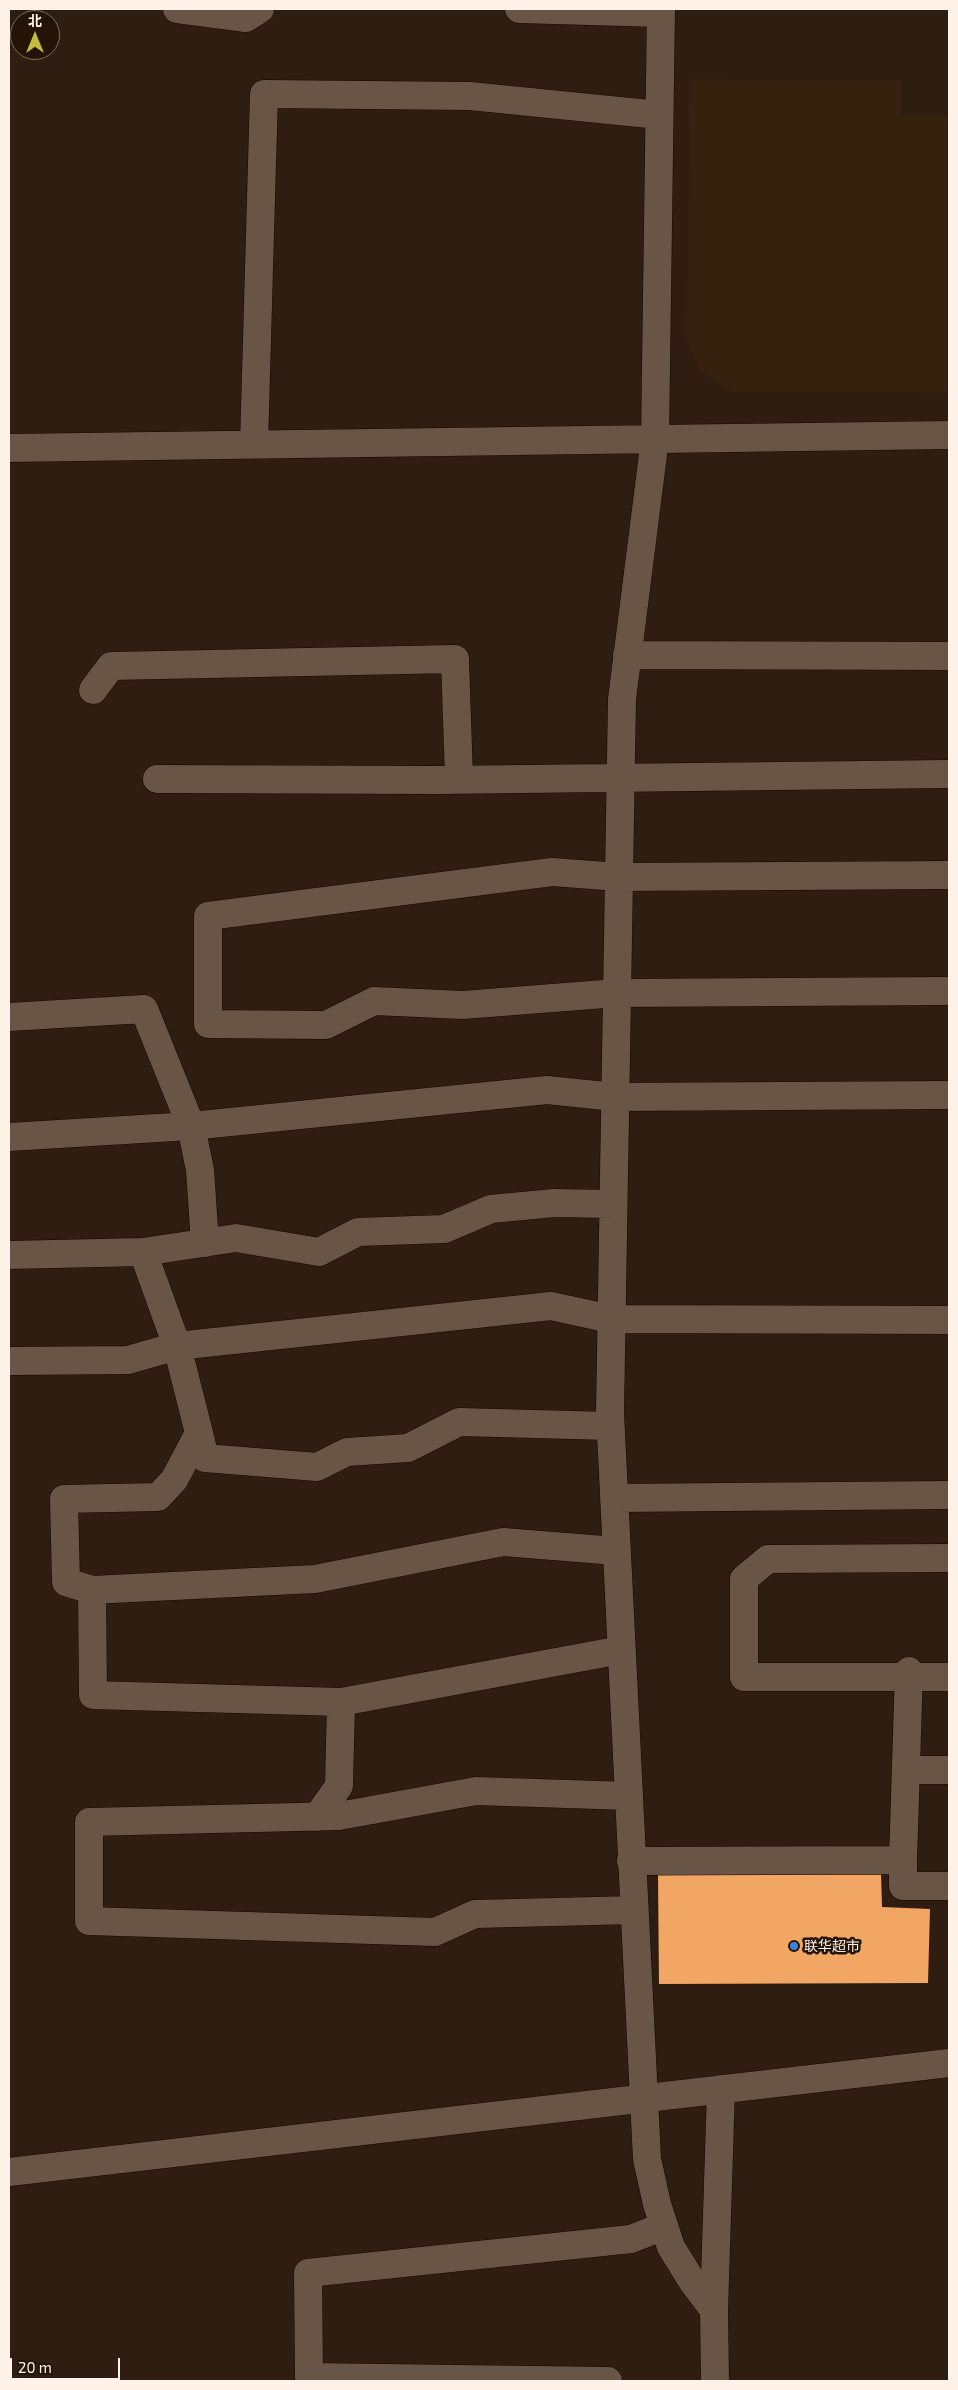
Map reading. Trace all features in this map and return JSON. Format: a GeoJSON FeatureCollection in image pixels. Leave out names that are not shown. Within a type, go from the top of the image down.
{"type":"FeatureCollection","features":[{"type":"Feature","properties":{"kind":"street"},"geometry":{"type":"LineString","coordinates":[[177,9],[246,18],[260,9]]}},
{"type":"Feature","properties":{"kind":"street"},"geometry":{"type":"LineString","coordinates":[[518,9],[660,11],[654,439],[622,699],[610,1426],[647,2160],[656,2204],[672,2247],[692,2281],[714,2310]]}},
{"type":"Feature","properties":{"kind":"street"},"geometry":{"type":"LineString","coordinates":[[254,444],[264,94],[470,96],[660,115]]}},
{"type":"Feature","properties":{"kind":"street"},"geometry":{"type":"LineString","coordinates":[[9,448],[949,435]]}},
{"type":"Feature","properties":{"kind":"street"},"geometry":{"type":"LineString","coordinates":[[627,655],[949,656]]}},
{"type":"Feature","properties":{"kind":"street"},"geometry":{"type":"LineString","coordinates":[[93,690],[111,666],[456,659],[460,780]]}},
{"type":"Feature","properties":{"kind":"street"},"geometry":{"type":"LineString","coordinates":[[157,780],[460,780],[620,776],[949,774]]}},
{"type":"Feature","properties":{"kind":"street"},"geometry":{"type":"LineString","coordinates":[[949,875],[619,877],[552,872],[208,916],[208,1024],[326,1025],[374,1001],[463,1005],[617,993],[949,991]]}},
{"type":"Feature","properties":{"kind":"street"},"geometry":{"type":"LineString","coordinates":[[9,1017],[144,1009],[191,1126],[200,1170],[205,1243]]}},
{"type":"Feature","properties":{"kind":"street"},"geometry":{"type":"LineString","coordinates":[[9,1137],[191,1126],[546,1090],[615,1097],[949,1095]]}},
{"type":"Feature","properties":{"kind":"street"},"geometry":{"type":"LineString","coordinates":[[9,1255],[144,1252],[236,1238],[319,1252],[358,1232],[444,1229],[491,1209],[554,1203],[613,1204]]}},
{"type":"Feature","properties":{"kind":"street"},"geometry":{"type":"LineString","coordinates":[[144,1252],[177,1346],[205,1458],[317,1467],[347,1452],[408,1448],[459,1422],[610,1426]]}},
{"type":"Feature","properties":{"kind":"street"},"geometry":{"type":"LineString","coordinates":[[9,1361],[128,1360],[177,1346],[550,1306],[611,1319],[949,1320]]}},
{"type":"Feature","properties":{"kind":"street"},"geometry":{"type":"LineString","coordinates":[[199,1433],[174,1480],[158,1497],[64,1499],[66,1582],[92,1590],[315,1579],[503,1542],[616,1551]]}},
{"type":"Feature","properties":{"kind":"street"},"geometry":{"type":"LineString","coordinates":[[614,1498],[949,1495]]}},
{"type":"Feature","properties":{"kind":"street"},"geometry":{"type":"LineString","coordinates":[[949,1558],[768,1559],[744,1579],[744,1677],[909,1674],[949,1677]]}},
{"type":"Feature","properties":{"kind":"street"},"geometry":{"type":"LineString","coordinates":[[92,1590],[93,1695],[341,1702],[621,1650]]}},
{"type":"Feature","properties":{"kind":"street"},"geometry":{"type":"LineString","coordinates":[[909,1674],[903,1886],[949,1886]]}},
{"type":"Feature","properties":{"kind":"street"},"geometry":{"type":"LineString","coordinates":[[317,1817],[339,1786],[341,1702]]}},
{"type":"Feature","properties":{"kind":"street"},"geometry":{"type":"LineString","coordinates":[[906,1770],[949,1770]]}},
{"type":"Feature","properties":{"kind":"street"},"geometry":{"type":"LineString","coordinates":[[628,1796],[476,1791],[338,1816],[89,1822],[89,1922],[435,1932],[475,1914],[634,1910]]}},
{"type":"Feature","properties":{"kind":"street"},"geometry":{"type":"LineString","coordinates":[[631,1861],[903,1860]]}},
{"type":"Feature","properties":{"kind":"street"},"geometry":{"type":"LineString","coordinates":[[9,2172],[949,2063]]}},
{"type":"Feature","properties":{"kind":"street"},"geometry":{"type":"LineString","coordinates":[[715,2381],[714,2310],[721,2090]]}},
{"type":"Feature","properties":{"kind":"street"},"geometry":{"type":"LineString","coordinates":[[608,2381],[309,2379],[308,2273],[631,2239],[664,2226]]}},
{"type":"Feature","properties":{"kind":"shaded area"},"geometry":{"type":"Polygon","coordinates":[[[689,79],[901,80],[901,116],[949,116],[949,393],[731,392],[701,372],[687,341],[689,79]]]}},
{"type":"Feature","properties":{"kind":"building","name":"联华超市"},"geometry":{"type":"Polygon","coordinates":[[[881,1873],[882,1907],[930,1909],[928,1983],[659,1984],[658,1874],[881,1873]]]}},
{"type":"Feature","properties":{"kind":"place","name":"联华超市"},"geometry":{"type":"Point","coordinates":[794,1946]}}]}
